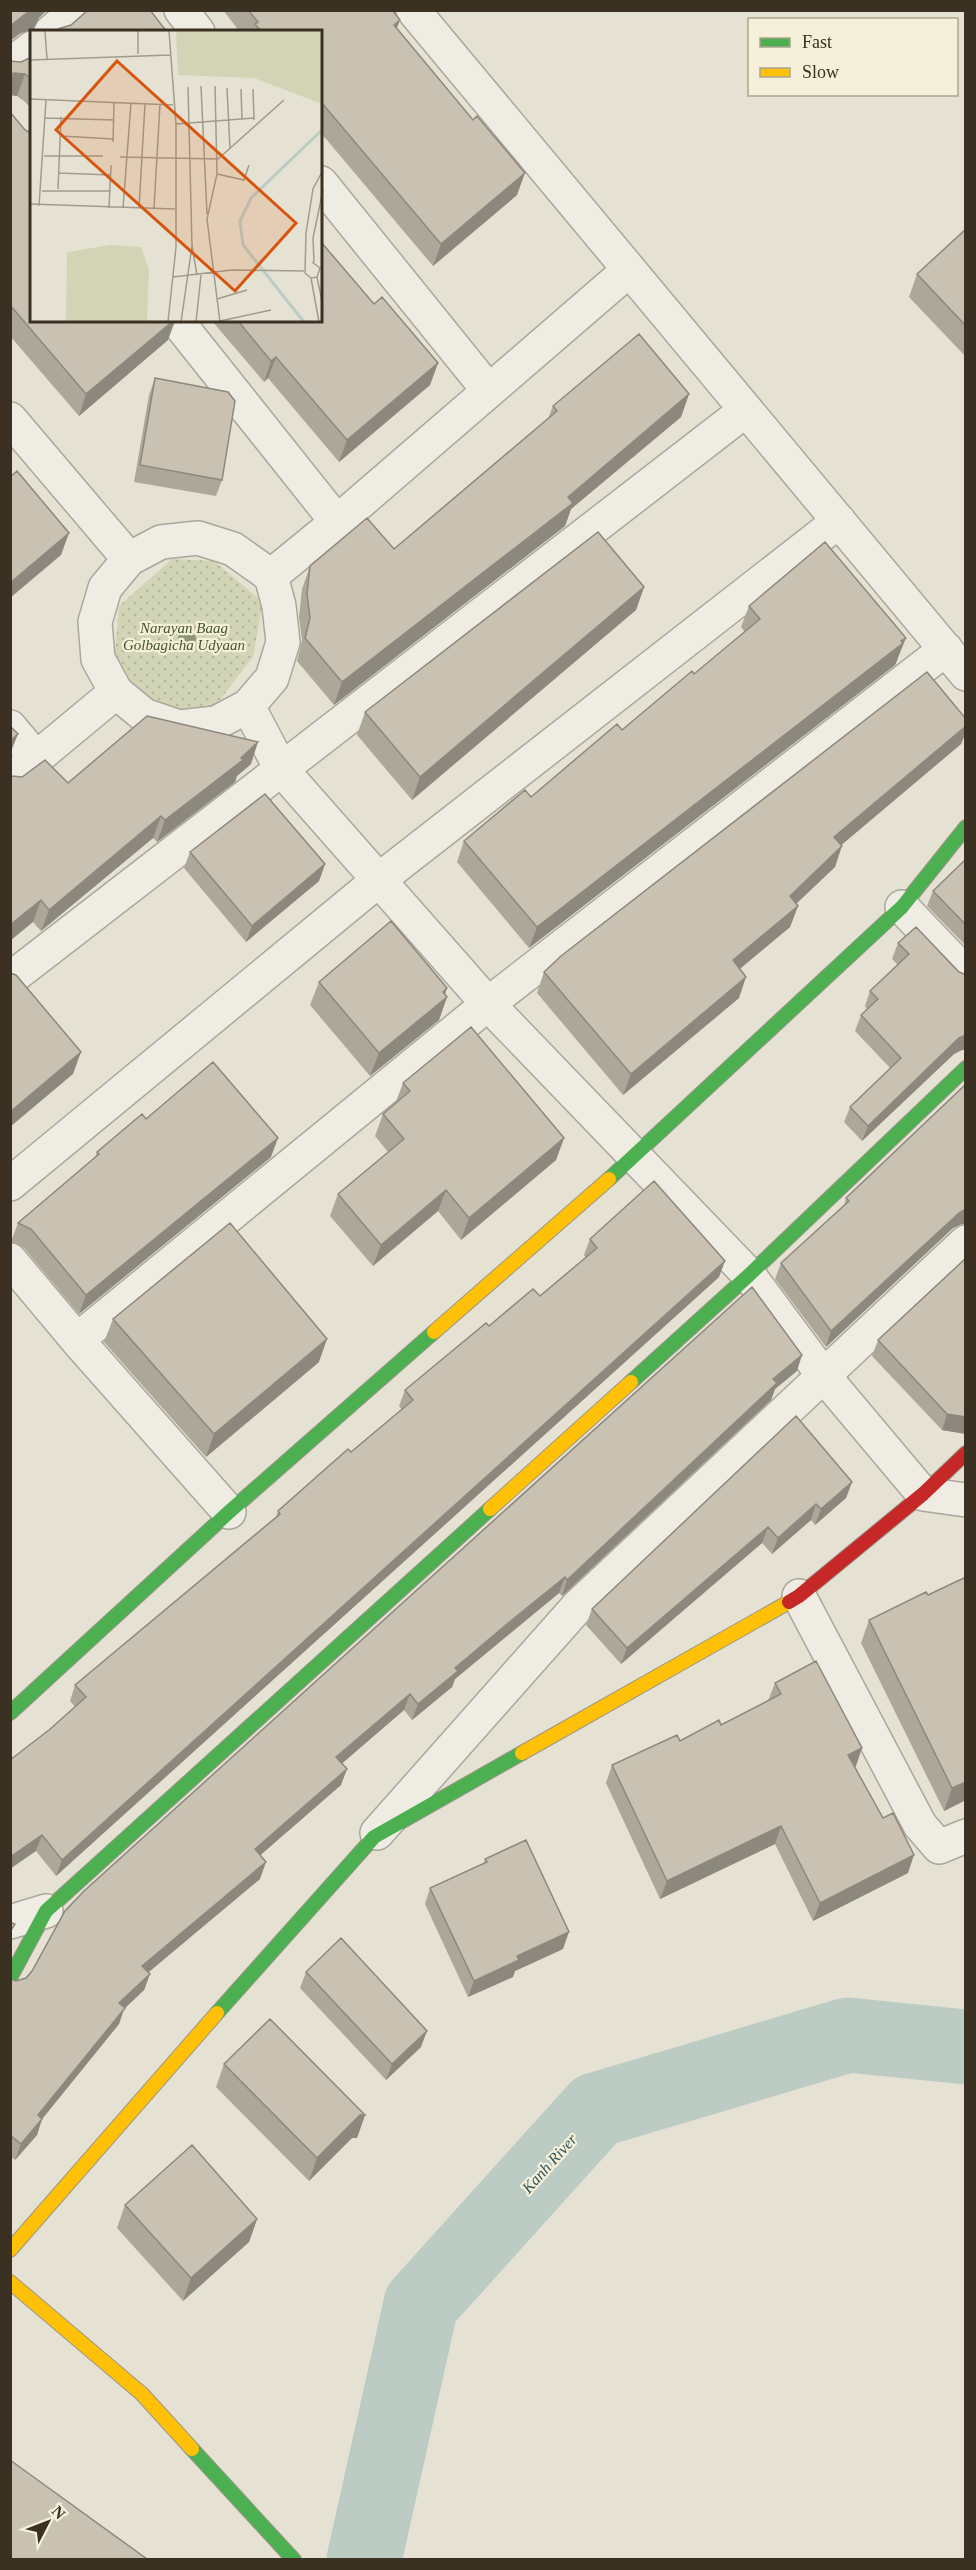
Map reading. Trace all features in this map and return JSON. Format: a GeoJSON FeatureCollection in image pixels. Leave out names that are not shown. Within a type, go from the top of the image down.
{"type":"FeatureCollection","features":[{"type":"Feature","properties":{"kind":"street"},"geometry":{"type":"LineString","coordinates":[[53,30],[77,10]]}},
{"type":"Feature","properties":{"kind":"street"},"geometry":{"type":"LineString","coordinates":[[181,10],[196,30]]}},
{"type":"Feature","properties":{"kind":"street"},"geometry":{"type":"LineString","coordinates":[[77,1340],[488,1004],[956,661],[413,10]]}},
{"type":"Feature","properties":{"kind":"street"},"geometry":{"type":"LineString","coordinates":[[10,65],[30,50]]}},
{"type":"Feature","properties":{"kind":"street"},"geometry":{"type":"LineString","coordinates":[[322,184],[489,391]]}},
{"type":"Feature","properties":{"kind":"street"},"geometry":{"type":"LineString","coordinates":[[271,576],[337,522],[629,270]]}},
{"type":"Feature","properties":{"kind":"street"},"geometry":{"type":"LineString","coordinates":[[178,322],[337,522]]}},
{"type":"Feature","properties":{"kind":"street"},"geometry":{"type":"LineString","coordinates":[[10,979],[746,410]]}},
{"type":"Feature","properties":{"kind":"street"},"geometry":{"type":"LineString","coordinates":[[10,419],[129,559]]}},
{"type":"Feature","properties":{"kind":"street"},"geometry":{"type":"LineString","coordinates":[[10,1184],[380,879],[839,521]]}},
{"type":"Feature","properties":{"kind":"street"},"geometry":{"type":"LineString","coordinates":[[198,538],[233,549],[271,576],[279,606],[283,642],[272,678],[248,706],[216,723],[180,727],[144,715],[116,692],[98,659],[95,622],[105,588],[129,559],[161,542],[198,538]]}},
{"type":"Feature","properties":{"kind":"street"},"geometry":{"type":"LineString","coordinates":[[10,780],[116,692]]}},
{"type":"Feature","properties":{"kind":"street"},"geometry":{"type":"LineString","coordinates":[[248,706],[281,769],[488,1004],[749,1275],[823,1375],[923,1494],[966,1500]]}},
{"type":"Feature","properties":{"kind":"street"},"geometry":{"type":"LineString","coordinates":[[10,727],[36,758]]}},
{"type":"Feature","properties":{"kind":"street"},"geometry":{"type":"LineString","coordinates":[[10,1713],[229,1512],[635,1156],[902,907],[966,827]]}},
{"type":"Feature","properties":{"kind":"street"},"geometry":{"type":"LineString","coordinates":[[902,907],[966,974]]}},
{"type":"Feature","properties":{"kind":"street"},"geometry":{"type":"LineString","coordinates":[[10,1978],[46,1911],[749,1275],[966,1068]]}},
{"type":"Feature","properties":{"kind":"street"},"geometry":{"type":"LineString","coordinates":[[10,2250],[190,2043],[579,1605],[966,1242]]}},
{"type":"Feature","properties":{"kind":"street"},"geometry":{"type":"LineString","coordinates":[[10,1260],[77,1340],[229,1512]]}},
{"type":"Feature","properties":{"kind":"street"},"geometry":{"type":"LineString","coordinates":[[374,1837],[799,1596],[923,1494],[966,1452]]}},
{"type":"Feature","properties":{"kind":"street"},"geometry":{"type":"LineString","coordinates":[[799,1596],[920,1825],[939,1847],[966,1836]]}},
{"type":"Feature","properties":{"kind":"street"},"geometry":{"type":"LineString","coordinates":[[10,1922],[46,1911]]}},
{"type":"Feature","properties":{"kind":"street"},"geometry":{"type":"LineString","coordinates":[[10,2282],[142,2394],[294,2559]]}},
{"type":"Feature","properties":{"kind":"green space","name":"Narayan Baag Golbagicha Udyaan"},"geometry":{"type":"Polygon","coordinates":[[[172,559],[214,561],[263,602],[253,657],[205,719],[151,700],[113,676],[119,606],[172,559]]]}},
{"type":"Feature","properties":{"kind":"building"},"geometry":{"type":"Polygon","coordinates":[[[10,10],[33,10],[10,26],[10,10]]]}},
{"type":"Feature","properties":{"kind":"building"},"geometry":{"type":"Polygon","coordinates":[[[88,10],[150,10],[165,30],[57,30],[71,25],[88,10]]]}},
{"type":"Feature","properties":{"kind":"building"},"geometry":{"type":"Polygon","coordinates":[[[248,10],[392,10],[400,20],[394,25],[473,120],[477,116],[525,173],[441,244],[322,103],[322,30],[260,30],[255,24],[258,22],[248,10]]]}},
{"type":"Feature","properties":{"kind":"building"},"geometry":{"type":"Polygon","coordinates":[[[30,58],[30,78],[25,74],[10,75],[10,61],[21,62],[30,58]]]}},
{"type":"Feature","properties":{"kind":"building"},"geometry":{"type":"Polygon","coordinates":[[[10,112],[30,133],[30,322],[172,322],[86,394],[10,305],[10,112]]]}},
{"type":"Feature","properties":{"kind":"building"},"geometry":{"type":"Polygon","coordinates":[[[966,229],[966,326],[917,274],[966,229]]]}},
{"type":"Feature","properties":{"kind":"building"},"geometry":{"type":"Polygon","coordinates":[[[322,243],[374,304],[382,297],[438,363],[347,440],[276,357],[271,361],[239,322],[322,322],[322,243]]]}},
{"type":"Feature","properties":{"kind":"building"},"geometry":{"type":"Polygon","coordinates":[[[639,334],[689,394],[568,497],[573,503],[342,682],[305,638],[310,618],[307,594],[310,566],[367,518],[394,549],[557,411],[553,406],[639,334]]]}},
{"type":"Feature","properties":{"kind":"building"},"geometry":{"type":"Polygon","coordinates":[[[155,378],[228,392],[235,401],[222,480],[140,465],[155,378]]]}},
{"type":"Feature","properties":{"kind":"building"},"geometry":{"type":"Polygon","coordinates":[[[17,471],[69,533],[10,583],[10,477],[17,471]]]}},
{"type":"Feature","properties":{"kind":"building"},"geometry":{"type":"Polygon","coordinates":[[[598,532],[644,587],[420,777],[365,712],[598,532]]]}},
{"type":"Feature","properties":{"kind":"building"},"geometry":{"type":"Polygon","coordinates":[[[825,542],[906,638],[901,641],[903,643],[537,927],[464,841],[525,790],[531,797],[617,724],[622,730],[692,671],[694,674],[760,619],[749,606],[825,542]]]}},
{"type":"Feature","properties":{"kind":"building"},"geometry":{"type":"Polygon","coordinates":[[[927,672],[966,719],[966,726],[834,837],[842,846],[790,896],[798,906],[733,960],[746,977],[631,1074],[544,972],[561,956],[927,672]]]}},
{"type":"Feature","properties":{"kind":"building"},"geometry":{"type":"Polygon","coordinates":[[[147,716],[258,742],[241,758],[243,760],[165,820],[161,816],[49,910],[41,900],[10,925],[10,775],[22,777],[45,760],[68,783],[147,716]]]}},
{"type":"Feature","properties":{"kind":"building"},"geometry":{"type":"Polygon","coordinates":[[[10,726],[18,734],[10,741],[10,726]]]}},
{"type":"Feature","properties":{"kind":"building"},"geometry":{"type":"Polygon","coordinates":[[[265,794],[325,864],[252,926],[190,852],[265,794]]]}},
{"type":"Feature","properties":{"kind":"building"},"geometry":{"type":"Polygon","coordinates":[[[966,859],[966,925],[933,891],[966,859]]]}},
{"type":"Feature","properties":{"kind":"building"},"geometry":{"type":"Polygon","coordinates":[[[391,921],[447,988],[443,992],[447,997],[379,1053],[319,982],[391,921]]]}},
{"type":"Feature","properties":{"kind":"building"},"geometry":{"type":"Polygon","coordinates":[[[916,927],[959,972],[966,975],[966,1035],[959,1038],[868,1126],[850,1107],[901,1058],[861,1015],[878,999],[870,991],[909,954],[898,943],[916,927]]]}},
{"type":"Feature","properties":{"kind":"building"},"geometry":{"type":"Polygon","coordinates":[[[10,973],[16,975],[81,1052],[10,1112],[10,973]]]}},
{"type":"Feature","properties":{"kind":"building"},"geometry":{"type":"Polygon","coordinates":[[[471,1027],[564,1138],[469,1218],[446,1190],[381,1245],[338,1194],[404,1139],[383,1114],[410,1091],[403,1083],[471,1027]]]}},
{"type":"Feature","properties":{"kind":"building"},"geometry":{"type":"Polygon","coordinates":[[[213,1062],[278,1138],[86,1295],[31,1229],[18,1223],[142,1114],[146,1119],[213,1062]]]}},
{"type":"Feature","properties":{"kind":"building"},"geometry":{"type":"Polygon","coordinates":[[[966,1084],[966,1209],[831,1331],[781,1263],[849,1201],[846,1198],[966,1084]]]}},
{"type":"Feature","properties":{"kind":"building"},"geometry":{"type":"Polygon","coordinates":[[[654,1181],[725,1261],[62,1860],[42,1835],[10,1857],[10,1760],[86,1697],[75,1685],[280,1514],[278,1511],[348,1449],[351,1452],[413,1400],[405,1390],[486,1323],[489,1326],[533,1289],[540,1296],[597,1248],[590,1239],[654,1181]]]}},
{"type":"Feature","properties":{"kind":"building"},"geometry":{"type":"Polygon","coordinates":[[[230,1223],[327,1339],[214,1434],[113,1319],[230,1223]]]}},
{"type":"Feature","properties":{"kind":"building"},"geometry":{"type":"Polygon","coordinates":[[[966,1258],[966,1417],[947,1414],[878,1340],[966,1258]]]}},
{"type":"Feature","properties":{"kind":"building"},"geometry":{"type":"Polygon","coordinates":[[[752,1287],[802,1355],[773,1379],[777,1383],[567,1580],[565,1577],[513,1619],[455,1668],[458,1671],[418,1704],[410,1694],[336,1757],[347,1769],[255,1849],[266,1862],[142,1966],[150,1974],[119,2003],[125,2008],[38,2115],[42,2119],[21,2144],[10,2135],[10,1979],[16,1981],[26,1978],[32,1971],[65,1911],[84,1891],[752,1287]]]}},
{"type":"Feature","properties":{"kind":"building"},"geometry":{"type":"Polygon","coordinates":[[[796,1416],[852,1482],[821,1509],[816,1504],[778,1538],[768,1527],[627,1648],[592,1609],[796,1416]]]}},
{"type":"Feature","properties":{"kind":"building"},"geometry":{"type":"Polygon","coordinates":[[[966,1577],[966,1782],[952,1788],[869,1620],[926,1592],[928,1595],[966,1577]]]}},
{"type":"Feature","properties":{"kind":"building"},"geometry":{"type":"Polygon","coordinates":[[[816,1661],[862,1748],[848,1755],[883,1818],[893,1813],[914,1855],[820,1903],[781,1826],[667,1881],[612,1765],[677,1735],[680,1741],[719,1720],[721,1725],[781,1694],[775,1683],[816,1661]]]}},
{"type":"Feature","properties":{"kind":"building"},"geometry":{"type":"Polygon","coordinates":[[[526,1840],[569,1932],[517,1956],[519,1960],[474,1981],[430,1888],[487,1862],[485,1859],[526,1840]]]}},
{"type":"Feature","properties":{"kind":"building"},"geometry":{"type":"Polygon","coordinates":[[[10,1922],[15,1924],[10,1932],[10,1922]]]}},
{"type":"Feature","properties":{"kind":"building"},"geometry":{"type":"Polygon","coordinates":[[[341,1938],[427,2031],[392,2064],[306,1972],[341,1938]]]}},
{"type":"Feature","properties":{"kind":"building"},"geometry":{"type":"Polygon","coordinates":[[[270,2019],[365,2115],[360,2115],[317,2158],[224,2064],[270,2019]]]}},
{"type":"Feature","properties":{"kind":"building"},"geometry":{"type":"Polygon","coordinates":[[[192,2145],[257,2219],[191,2278],[125,2205],[192,2145]]]}},
{"type":"Feature","properties":{"kind":"building"},"geometry":{"type":"Polygon","coordinates":[[[10,2460],[147,2559],[10,2559],[10,2460]]]}},
{"type":"Feature","properties":{"kind":"waterway","name":"Kanh River"},"geometry":{"type":"LineString","coordinates":[[364,2560],[421,2304],[596,2110],[848,2035],[966,2047]]}},
{"type":"Feature","properties":{"kind":"traffic: fast"},"geometry":{"type":"LineString","coordinates":[[609,1179],[902,907],[966,827]]}},
{"type":"Feature","properties":{"kind":"traffic: fast"},"geometry":{"type":"LineString","coordinates":[[631,1382],[749,1275],[966,1068]]}},
{"type":"Feature","properties":{"kind":"traffic: fast"},"geometry":{"type":"LineString","coordinates":[[10,1713],[229,1512],[434,1332]]}},
{"type":"Feature","properties":{"kind":"traffic: fast"},"geometry":{"type":"LineString","coordinates":[[10,1978],[46,1911],[490,1509]]}},
{"type":"Feature","properties":{"kind":"traffic: fast"},"geometry":{"type":"LineString","coordinates":[[217,2013],[374,1837],[522,1753]]}},
{"type":"Feature","properties":{"kind":"traffic: fast"},"geometry":{"type":"LineString","coordinates":[[192,2449],[294,2560]]}},
{"type":"Feature","properties":{"kind":"traffic: slow"},"geometry":{"type":"LineString","coordinates":[[434,1332],[609,1179]]}},
{"type":"Feature","properties":{"kind":"traffic: slow"},"geometry":{"type":"LineString","coordinates":[[490,1509],[631,1382]]}},
{"type":"Feature","properties":{"kind":"traffic: slow"},"geometry":{"type":"LineString","coordinates":[[522,1753],[789,1602]]}},
{"type":"Feature","properties":{"kind":"traffic: slow"},"geometry":{"type":"LineString","coordinates":[[10,2250],[217,2013]]}},
{"type":"Feature","properties":{"kind":"traffic: slow"},"geometry":{"type":"LineString","coordinates":[[10,2282],[142,2394],[192,2449]]}},
{"type":"Feature","properties":{"kind":"traffic: jam"},"geometry":{"type":"LineString","coordinates":[[789,1602],[923,1494],[966,1453]]}}]}
